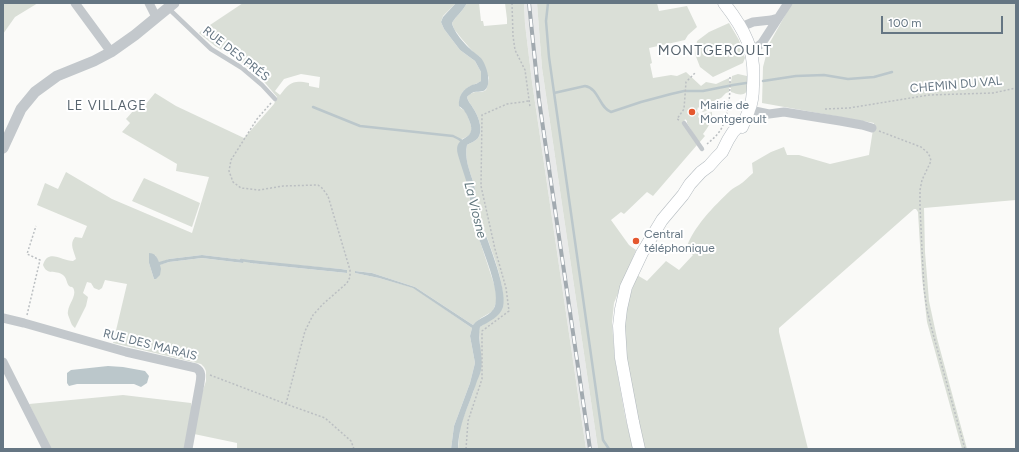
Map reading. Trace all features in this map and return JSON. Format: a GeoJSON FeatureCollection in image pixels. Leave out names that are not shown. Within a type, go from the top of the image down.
{"type":"FeatureCollection","features":[{"type":"Feature","properties":{"kind":"main road"},"geometry":{"type":"LineString","coordinates":[[639,449],[621,358],[619,326],[626,287],[642,253],[662,220],[683,195],[690,184],[722,152],[733,132],[747,115],[752,100],[754,65],[751,50],[741,27],[724,3]]}},
{"type":"Feature","properties":{"kind":"street"},"geometry":{"type":"LineString","coordinates":[[75,3],[111,52]]}},
{"type":"Feature","properties":{"kind":"street"},"geometry":{"type":"LineString","coordinates":[[149,3],[156,17]]}},
{"type":"Feature","properties":{"kind":"street"},"geometry":{"type":"LineString","coordinates":[[751,50],[762,43],[788,3]]}},
{"type":"Feature","properties":{"kind":"street"},"geometry":{"type":"LineString","coordinates":[[3,148],[22,109],[35,92],[57,76],[94,61],[111,52],[171,6]]}},
{"type":"Feature","properties":{"kind":"street"},"geometry":{"type":"LineString","coordinates":[[741,27],[750,22],[778,18]]}},
{"type":"Feature","properties":{"kind":"street"},"geometry":{"type":"LineString","coordinates":[[747,115],[784,112],[872,128]]}},
{"type":"Feature","properties":{"kind":"street","name":"RUE DES MARAIS"},"geometry":{"type":"LineString","coordinates":[[3,318],[24,322],[126,352],[196,368],[199,369],[200,372]]}},
{"type":"Feature","properties":{"kind":"street"},"geometry":{"type":"LineString","coordinates":[[3,362],[47,449]]}},
{"type":"Feature","properties":{"kind":"street"},"geometry":{"type":"LineString","coordinates":[[188,449],[200,383],[200,372]]}},
{"type":"Feature","properties":{"kind":"lane","name":"RUE DES PRÉS"},"geometry":{"type":"LineString","coordinates":[[171,6],[211,49],[242,68],[262,85],[274,99]]}},
{"type":"Feature","properties":{"kind":"lane"},"geometry":{"type":"LineString","coordinates":[[684,124],[704,147]]}},
{"type":"Feature","properties":{"kind":"path"},"geometry":{"type":"LineString","coordinates":[[512,3],[515,50],[524,70],[530,107]]}},
{"type":"Feature","properties":{"kind":"path"},"geometry":{"type":"LineString","coordinates":[[684,124],[677,119],[684,110],[686,82],[695,73]]}},
{"type":"Feature","properties":{"kind":"path"},"geometry":{"type":"LineString","coordinates":[[704,147],[716,136],[723,126],[728,108],[730,75]]}},
{"type":"Feature","properties":{"kind":"path","name":"CHEMIN DU VAL"},"geometry":{"type":"LineString","coordinates":[[849,108],[929,95],[993,93],[1016,88]]}},
{"type":"Feature","properties":{"kind":"path"},"geometry":{"type":"LineString","coordinates":[[274,99],[257,119],[231,160],[229,171],[233,182],[242,188],[259,190],[283,186],[305,185],[318,185],[322,188],[328,196],[350,270],[350,277],[347,283],[313,315],[305,331],[286,404]]}},
{"type":"Feature","properties":{"kind":"path"},"geometry":{"type":"LineString","coordinates":[[466,449],[468,421],[482,379],[482,331],[509,311],[506,288],[495,249],[481,186],[482,115],[507,104],[529,101]]}},
{"type":"Feature","properties":{"kind":"path"},"geometry":{"type":"LineString","coordinates":[[872,128],[920,147],[926,150],[930,157],[931,161],[922,180],[920,190],[924,288],[932,330],[965,449]]}},
{"type":"Feature","properties":{"kind":"path"},"geometry":{"type":"LineString","coordinates":[[24,322],[40,260],[27,254],[36,226]]}},
{"type":"Feature","properties":{"kind":"path","name":"RUE DES MARAIS"},"geometry":{"type":"LineString","coordinates":[[200,372],[325,418],[351,441],[354,449]]}},
{"type":"Feature","properties":{"kind":"shaded area"},"geometry":{"type":"Polygon","coordinates":[[[3,3],[38,3],[15,17],[3,34],[3,3]]]}},
{"type":"Feature","properties":{"kind":"shaded area"},"geometry":{"type":"Polygon","coordinates":[[[243,3],[456,3],[443,16],[441,22],[444,29],[460,50],[475,61],[481,72],[481,81],[465,90],[460,96],[459,102],[460,107],[466,113],[471,127],[470,134],[462,139],[473,220],[495,287],[497,300],[493,311],[473,325],[415,287],[372,273],[356,271],[355,273],[414,288],[472,328],[470,336],[475,363],[470,383],[454,426],[451,449],[237,449],[237,443],[194,434],[199,402],[206,381],[206,371],[201,364],[113,343],[127,284],[105,280],[102,288],[99,290],[94,288],[91,283],[87,282],[83,293],[88,297],[86,306],[75,328],[73,326],[68,316],[68,312],[74,295],[74,289],[69,286],[63,275],[47,270],[43,265],[48,257],[52,256],[73,261],[76,259],[72,248],[72,242],[75,237],[82,238],[87,226],[37,205],[45,183],[58,189],[66,172],[112,199],[192,233],[209,177],[176,171],[177,164],[122,132],[130,123],[126,119],[141,102],[145,105],[155,93],[176,106],[244,138],[274,104],[277,97],[260,77],[239,60],[215,46],[199,33],[243,3]],[[301,74],[284,79],[275,91],[280,95],[286,87],[295,82],[309,83],[309,86],[319,88],[320,77],[301,74]],[[155,255],[149,263],[154,279],[159,265],[169,262],[202,258],[243,263],[243,260],[202,255],[169,259],[159,263],[155,255]],[[250,261],[250,263],[347,273],[347,270],[341,269],[250,261]]]}},
{"type":"Feature","properties":{"kind":"shaded area"},"geometry":{"type":"Polygon","coordinates":[[[467,3],[479,3],[481,21],[483,21],[484,26],[507,24],[505,3],[524,3],[532,82],[586,449],[458,449],[460,428],[474,390],[480,345],[480,327],[496,315],[503,306],[500,279],[479,214],[474,184],[467,160],[467,145],[477,139],[480,135],[480,127],[475,111],[467,97],[475,92],[482,92],[486,90],[489,78],[480,57],[474,53],[461,38],[454,29],[452,23],[467,3]]]}},
{"type":"Feature","properties":{"kind":"shaded area"},"geometry":{"type":"Polygon","coordinates":[[[524,3],[537,3],[542,68],[598,449],[586,449],[532,82],[524,3]]]}},
{"type":"Feature","properties":{"kind":"shaded area"},"geometry":{"type":"Polygon","coordinates":[[[537,3],[657,3],[659,11],[687,6],[697,27],[685,40],[649,48],[653,78],[671,75],[677,76],[686,72],[701,86],[706,82],[716,84],[729,78],[729,83],[731,82],[732,76],[738,74],[747,76],[747,91],[744,94],[731,92],[731,88],[729,88],[729,92],[721,98],[709,103],[712,109],[703,112],[698,107],[698,117],[701,120],[704,114],[712,112],[710,124],[703,134],[705,136],[699,143],[685,119],[684,122],[697,145],[653,196],[647,192],[624,214],[621,212],[611,220],[629,245],[636,250],[614,303],[612,323],[615,360],[625,416],[633,449],[598,449],[542,68],[537,3]]]}},
{"type":"Feature","properties":{"kind":"shaded area"},"geometry":{"type":"Polygon","coordinates":[[[792,3],[1016,3],[1016,200],[924,208],[925,252],[929,301],[937,338],[967,449],[962,449],[927,322],[922,278],[918,212],[914,209],[779,328],[808,449],[644,449],[626,355],[624,332],[625,310],[637,275],[647,281],[666,261],[679,270],[693,255],[686,249],[689,241],[705,217],[731,190],[741,184],[753,173],[752,163],[771,152],[784,147],[787,155],[799,155],[830,164],[869,155],[874,123],[762,103],[763,67],[769,44],[792,3]]]}},
{"type":"Feature","properties":{"kind":"shaded area"},"geometry":{"type":"Polygon","coordinates":[[[729,23],[739,40],[745,58],[743,63],[713,77],[700,67],[695,54],[697,41],[709,32],[729,23]]]}},
{"type":"Feature","properties":{"kind":"shaded area"},"geometry":{"type":"Polygon","coordinates":[[[144,178],[200,203],[192,227],[132,201],[144,178]]]}},
{"type":"Feature","properties":{"kind":"shaded area"},"geometry":{"type":"Polygon","coordinates":[[[123,395],[191,403],[192,408],[186,449],[51,449],[29,404],[123,395]]]}},
{"type":"Feature","properties":{"kind":"water","name":"La Viosne"},"geometry":{"type":"Polygon","coordinates":[[[456,3],[467,3],[452,23],[453,27],[465,44],[482,60],[488,77],[488,86],[485,90],[471,93],[467,97],[478,118],[480,135],[477,139],[467,145],[466,155],[474,184],[479,215],[495,261],[504,298],[503,307],[499,314],[480,327],[479,338],[482,359],[481,370],[464,416],[460,431],[458,449],[451,449],[454,426],[470,383],[475,363],[470,336],[472,328],[413,288],[355,273],[355,271],[372,273],[415,287],[473,325],[491,312],[495,306],[495,288],[473,220],[468,187],[457,148],[461,140],[471,132],[469,120],[464,110],[459,106],[459,99],[466,89],[481,81],[481,72],[475,61],[460,50],[444,29],[441,22],[443,17],[456,3]]]}},
{"type":"Feature","properties":{"kind":"water"},"geometry":{"type":"Polygon","coordinates":[[[149,253],[156,256],[159,262],[169,259],[202,255],[244,260],[243,263],[202,258],[169,262],[160,265],[160,275],[154,279],[149,263],[149,253]]]}},
{"type":"Feature","properties":{"kind":"water"},"geometry":{"type":"Polygon","coordinates":[[[250,260],[341,269],[347,270],[347,273],[250,263],[250,260]]]}},
{"type":"Feature","properties":{"kind":"water"},"geometry":{"type":"Polygon","coordinates":[[[108,366],[145,371],[149,376],[147,383],[141,387],[134,384],[77,384],[69,386],[67,383],[67,373],[71,370],[108,366]]]}},
{"type":"Feature","properties":{"kind":"waterway"},"geometry":{"type":"LineString","coordinates":[[548,3],[546,21],[549,57],[603,440],[609,449]]}},
{"type":"Feature","properties":{"kind":"waterway"},"geometry":{"type":"LineString","coordinates":[[763,81],[796,76],[824,75],[848,79],[874,77],[892,72]]}},
{"type":"Feature","properties":{"kind":"waterway"},"geometry":{"type":"LineString","coordinates":[[554,93],[585,86],[593,90],[604,107],[611,112],[641,102],[684,91],[703,91],[746,83]]}},
{"type":"Feature","properties":{"kind":"waterway"},"geometry":{"type":"LineString","coordinates":[[313,107],[360,126],[453,136],[463,142]]}},
{"type":"Feature","properties":{"kind":"waterway"},"geometry":{"type":"LineString","coordinates":[[241,260],[254,262]]}},
{"type":"Feature","properties":{"kind":"railway"},"geometry":{"type":"LineString","coordinates":[[529,3],[539,100],[590,449]]}},
{"type":"Feature","properties":{"kind":"place","name":"Mairie de Montgeroult"},"geometry":{"type":"Point","coordinates":[692,112]}},
{"type":"Feature","properties":{"kind":"place","name":"Central téléphonique"},"geometry":{"type":"Point","coordinates":[636,241]}},
{"type":"Feature","properties":{"kind":"district","name":"MONTGEROULT"},"geometry":{"type":"Point","coordinates":[715,51]}},
{"type":"Feature","properties":{"kind":"district","name":"LE VILLAGE"},"geometry":{"type":"Point","coordinates":[107,106]}}]}
